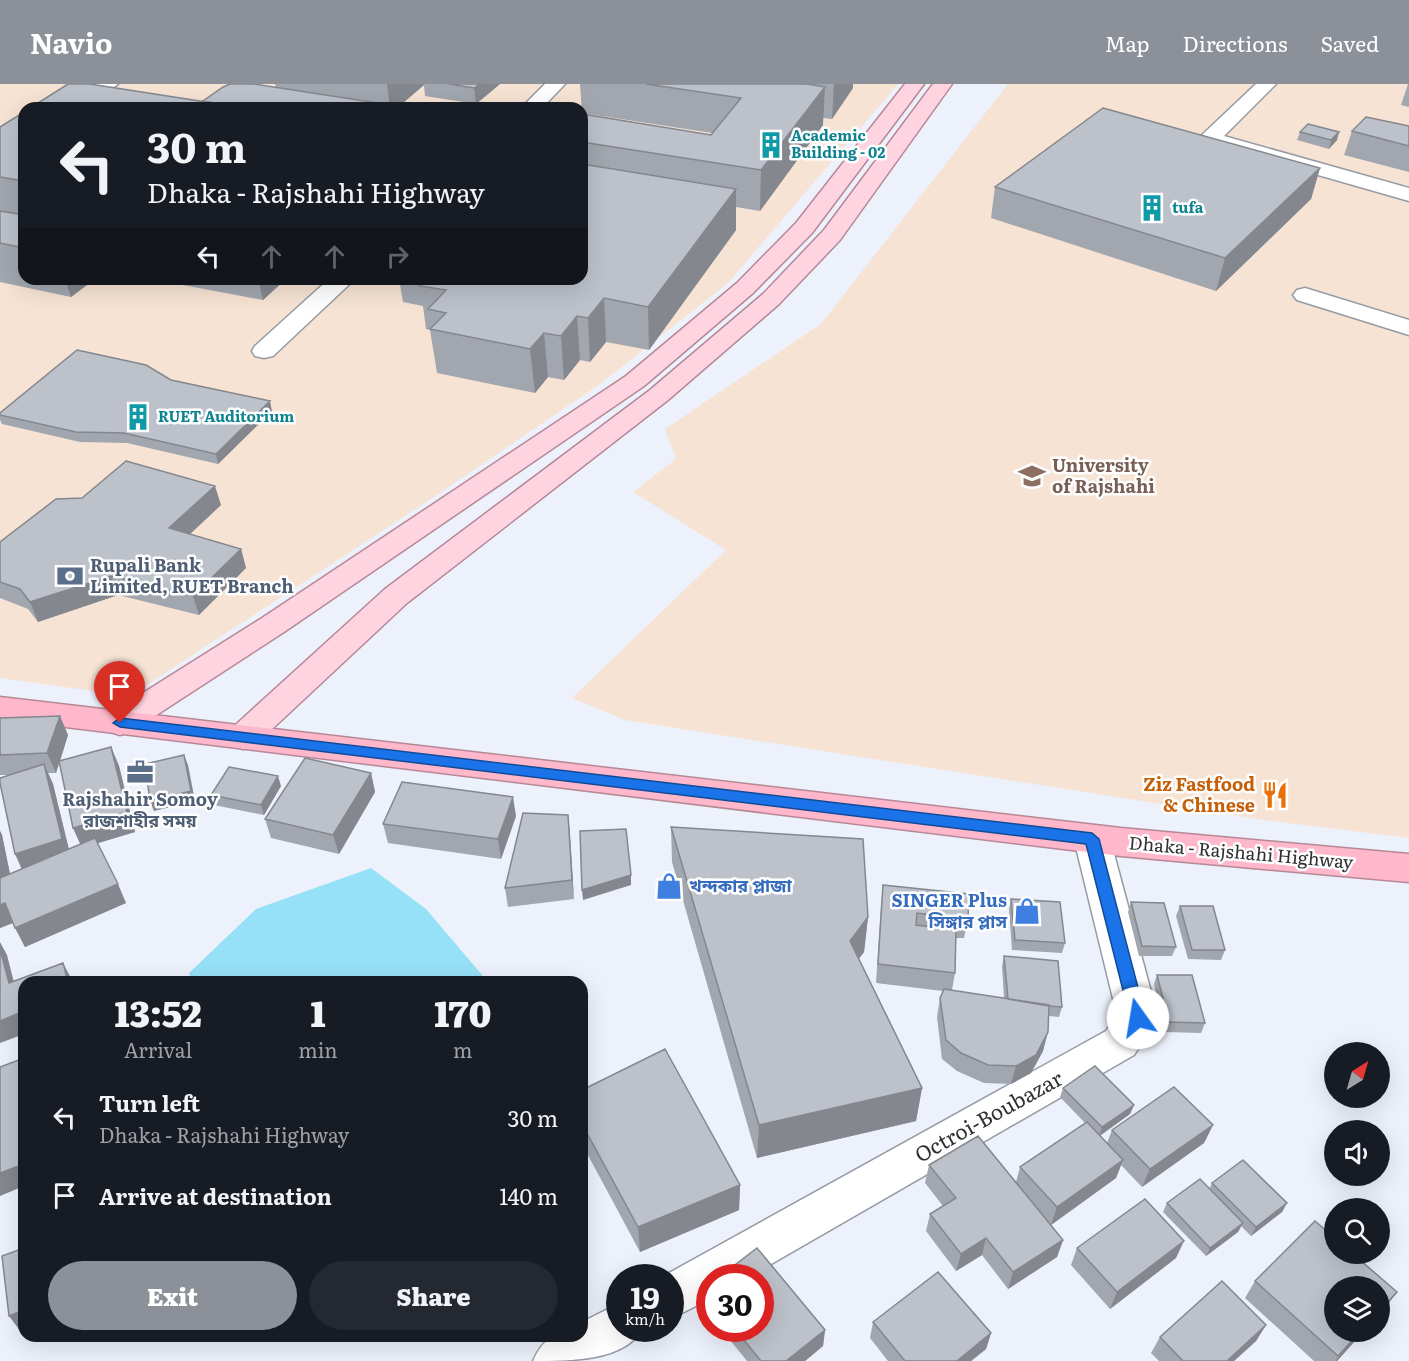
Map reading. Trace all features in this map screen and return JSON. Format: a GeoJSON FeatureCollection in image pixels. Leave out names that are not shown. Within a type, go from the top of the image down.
{"type":"FeatureCollection","features":[{"type":"Feature","properties":{"kind":"highway","name":"Dhaka - Rajshahi Highway"},"geometry":{"type":"LineString","coordinates":[[0,708],[1092,839],[1409,868]]}},
{"type":"Feature","properties":{"kind":"main road"},"geometry":{"type":"LineString","coordinates":[[120,723],[293,612],[635,381],[746,288],[804,228],[915,84]]}},
{"type":"Feature","properties":{"kind":"main road"},"geometry":{"type":"LineString","coordinates":[[243,737],[396,597],[659,395],[771,299],[832,235],[943,84]]}},
{"type":"Feature","properties":{"kind":"street"},"geometry":{"type":"LineString","coordinates":[[81,102],[109,84]]}},
{"type":"Feature","properties":{"kind":"street"},"geometry":{"type":"LineString","coordinates":[[537,102],[556,84]]}},
{"type":"Feature","properties":{"kind":"street"},"geometry":{"type":"LineString","coordinates":[[1267,84],[1209,138],[1409,195]]}},
{"type":"Feature","properties":{"kind":"street"},"geometry":{"type":"LineString","coordinates":[[264,351],[336,285]]}},
{"type":"Feature","properties":{"kind":"street"},"geometry":{"type":"LineString","coordinates":[[1305,296],[1409,328]]}},
{"type":"Feature","properties":{"kind":"street","name":"Octroi-Boubazar"},"geometry":{"type":"LineString","coordinates":[[684,1289],[1120,1043],[1138,1018],[1092,839]]}},
{"type":"Feature","properties":{"kind":"street"},"geometry":{"type":"LineString","coordinates":[[557,1361],[606,1334]]}},
{"type":"Feature","properties":{"kind":"shaded area"},"geometry":{"type":"Polygon","coordinates":[[[0,84],[898,84],[728,283],[600,384],[431,499],[130,696],[0,678],[0,84]]]}},
{"type":"Feature","properties":{"kind":"shaded area","name":"University of Rajshahi"},"geometry":{"type":"Polygon","coordinates":[[[1008,84],[1409,84],[1409,838],[1257,819],[625,720],[572,698],[726,550],[633,492],[676,459],[665,429],[821,324],[1008,84]]]}},
{"type":"Feature","properties":{"kind":"water"},"geometry":{"type":"Polygon","coordinates":[[[371,868],[426,909],[483,976],[190,976],[189,973],[256,909],[371,868]]]}},
{"type":"Feature","properties":{"kind":"building"},"geometry":{"type":"Polygon","coordinates":[[[68,84],[90,84],[206,102],[40,102],[68,84]]]}},
{"type":"Feature","properties":{"kind":"building"},"geometry":{"type":"Polygon","coordinates":[[[230,84],[254,84],[371,102],[203,101],[230,84]]]}},
{"type":"Feature","properties":{"kind":"building"},"geometry":{"type":"Polygon","coordinates":[[[449,84],[480,84],[474,88],[449,84]]]}},
{"type":"Feature","properties":{"kind":"building"},"geometry":{"type":"Polygon","coordinates":[[[646,84],[807,84],[825,87],[761,170],[588,143],[588,115],[711,135],[741,98],[646,84]]]}},
{"type":"Feature","properties":{"kind":"building","name":"tufa"},"geometry":{"type":"Polygon","coordinates":[[[1103,108],[1320,168],[1225,258],[995,187],[1103,108]]]}},
{"type":"Feature","properties":{"kind":"building"},"geometry":{"type":"Polygon","coordinates":[[[18,116],[18,180],[0,177],[0,127],[18,116]]]}},
{"type":"Feature","properties":{"kind":"building"},"geometry":{"type":"Polygon","coordinates":[[[1366,117],[1409,126],[1409,146],[1352,131],[1366,117]]]}},
{"type":"Feature","properties":{"kind":"building"},"geometry":{"type":"Polygon","coordinates":[[[1308,124],[1339,132],[1331,140],[1300,132],[1308,124]]]}},
{"type":"Feature","properties":{"kind":"building"},"geometry":{"type":"Polygon","coordinates":[[[588,165],[736,189],[648,307],[604,298],[588,318],[577,316],[561,336],[544,333],[530,349],[430,329],[446,313],[428,309],[446,290],[420,286],[588,285],[588,165]]]}},
{"type":"Feature","properties":{"kind":"building"},"geometry":{"type":"Polygon","coordinates":[[[0,211],[18,214],[18,247],[0,243],[0,211]]]}},
{"type":"Feature","properties":{"kind":"building","name":"RUET Auditorium"},"geometry":{"type":"Polygon","coordinates":[[[77,350],[146,365],[171,380],[270,401],[216,454],[124,433],[76,432],[0,415],[77,350]]]}},
{"type":"Feature","properties":{"kind":"building"},"geometry":{"type":"Polygon","coordinates":[[[126,461],[215,486],[169,528],[241,549],[193,596],[111,576],[30,602],[20,589],[0,582],[0,542],[56,499],[82,498],[126,461]]]}},
{"type":"Feature","properties":{"kind":"building"},"geometry":{"type":"Polygon","coordinates":[[[60,716],[47,753],[0,755],[0,718],[60,716]]]}},
{"type":"Feature","properties":{"kind":"building"},"geometry":{"type":"Polygon","coordinates":[[[111,747],[127,812],[73,828],[59,761],[111,747]]]}},
{"type":"Feature","properties":{"kind":"building"},"geometry":{"type":"Polygon","coordinates":[[[184,755],[191,791],[150,801],[145,764],[184,755]]]}},
{"type":"Feature","properties":{"kind":"building"},"geometry":{"type":"Polygon","coordinates":[[[305,758],[371,773],[333,835],[265,819],[305,758]]]}},
{"type":"Feature","properties":{"kind":"building"},"geometry":{"type":"Polygon","coordinates":[[[44,764],[62,839],[15,854],[0,778],[44,764]]]}},
{"type":"Feature","properties":{"kind":"building"},"geometry":{"type":"Polygon","coordinates":[[[229,767],[278,776],[261,805],[211,795],[229,767]]]}},
{"type":"Feature","properties":{"kind":"building"},"geometry":{"type":"Polygon","coordinates":[[[402,782],[513,797],[498,839],[383,824],[402,782]]]}},
{"type":"Feature","properties":{"kind":"building"},"geometry":{"type":"Polygon","coordinates":[[[523,813],[568,815],[572,880],[505,888],[523,813]]]}},
{"type":"Feature","properties":{"kind":"building"},"geometry":{"type":"Polygon","coordinates":[[[671,827],[863,839],[868,917],[850,941],[922,1088],[759,1125],[671,827]]]}},
{"type":"Feature","properties":{"kind":"building"},"geometry":{"type":"Polygon","coordinates":[[[626,829],[631,875],[582,890],[580,831],[626,829]]]}},
{"type":"Feature","properties":{"kind":"building"},"geometry":{"type":"Polygon","coordinates":[[[95,838],[118,884],[15,928],[5,903],[0,905],[0,878],[95,838]]]}},
{"type":"Feature","properties":{"kind":"building"},"geometry":{"type":"Polygon","coordinates":[[[883,885],[969,894],[968,919],[917,913],[916,925],[956,930],[955,973],[878,964],[883,885]]]}},
{"type":"Feature","properties":{"kind":"building"},"geometry":{"type":"Polygon","coordinates":[[[1011,899],[1060,902],[1065,943],[1015,940],[1011,899]]]}},
{"type":"Feature","properties":{"kind":"building"},"geometry":{"type":"Polygon","coordinates":[[[1131,902],[1164,903],[1176,947],[1142,946],[1131,902]]]}},
{"type":"Feature","properties":{"kind":"building"},"geometry":{"type":"Polygon","coordinates":[[[1180,906],[1213,906],[1225,950],[1192,950],[1180,906]]]}},
{"type":"Feature","properties":{"kind":"building"},"geometry":{"type":"Polygon","coordinates":[[[0,949],[9,983],[18,980],[18,1014],[0,1021],[0,949]]]}},
{"type":"Feature","properties":{"kind":"building"},"geometry":{"type":"Polygon","coordinates":[[[1004,956],[1058,961],[1062,1007],[1008,999],[1004,956]]]}},
{"type":"Feature","properties":{"kind":"building"},"geometry":{"type":"Polygon","coordinates":[[[63,963],[66,976],[28,976],[63,963]]]}},
{"type":"Feature","properties":{"kind":"building"},"geometry":{"type":"Polygon","coordinates":[[[1157,975],[1192,975],[1205,1023],[1169,1022],[1157,975]]]}},
{"type":"Feature","properties":{"kind":"building"},"geometry":{"type":"Polygon","coordinates":[[[944,989],[1049,1005],[1048,1032],[1036,1055],[1016,1066],[988,1065],[961,1053],[946,1040],[940,998],[944,989]]]}},
{"type":"Feature","properties":{"kind":"building"},"geometry":{"type":"Polygon","coordinates":[[[665,1049],[740,1185],[638,1227],[588,1135],[588,1087],[665,1049]]]}},
{"type":"Feature","properties":{"kind":"building"},"geometry":{"type":"Polygon","coordinates":[[[18,1060],[18,1166],[0,1173],[0,1067],[18,1060]]]}},
{"type":"Feature","properties":{"kind":"building"},"geometry":{"type":"Polygon","coordinates":[[[1095,1066],[1134,1105],[1102,1127],[1063,1088],[1095,1066]]]}},
{"type":"Feature","properties":{"kind":"building"},"geometry":{"type":"Polygon","coordinates":[[[1174,1087],[1213,1125],[1150,1169],[1112,1130],[1174,1087]]]}},
{"type":"Feature","properties":{"kind":"building"},"geometry":{"type":"Polygon","coordinates":[[[1087,1122],[1123,1160],[1057,1207],[1020,1167],[1087,1122]]]}},
{"type":"Feature","properties":{"kind":"building"},"geometry":{"type":"Polygon","coordinates":[[[978,1136],[1063,1240],[1013,1272],[986,1238],[961,1254],[930,1214],[956,1198],[929,1165],[978,1136]]]}},
{"type":"Feature","properties":{"kind":"building"},"geometry":{"type":"Polygon","coordinates":[[[1243,1160],[1287,1203],[1256,1227],[1212,1183],[1243,1160]]]}},
{"type":"Feature","properties":{"kind":"building"},"geometry":{"type":"Polygon","coordinates":[[[1200,1179],[1243,1223],[1210,1248],[1167,1203],[1200,1179]]]}},
{"type":"Feature","properties":{"kind":"building"},"geometry":{"type":"Polygon","coordinates":[[[1145,1199],[1184,1241],[1117,1292],[1077,1248],[1145,1199]]]}},
{"type":"Feature","properties":{"kind":"building"},"geometry":{"type":"Polygon","coordinates":[[[1315,1221],[1324,1229],[1324,1264],[1365,1264],[1378,1276],[1324,1276],[1324,1342],[1351,1342],[1338,1356],[1255,1281],[1315,1221]]]}},
{"type":"Feature","properties":{"kind":"building"},"geometry":{"type":"Polygon","coordinates":[[[757,1248],[770,1264],[736,1264],[757,1248]]]}},
{"type":"Feature","properties":{"kind":"building"},"geometry":{"type":"Polygon","coordinates":[[[18,1250],[18,1312],[9,1316],[2,1256],[18,1250]]]}},
{"type":"Feature","properties":{"kind":"building"},"geometry":{"type":"Polygon","coordinates":[[[774,1268],[825,1330],[786,1361],[761,1361],[746,1342],[774,1342],[774,1268]]]}},
{"type":"Feature","properties":{"kind":"building"},"geometry":{"type":"Polygon","coordinates":[[[938,1272],[991,1333],[957,1361],[905,1361],[873,1322],[938,1272]]]}},
{"type":"Feature","properties":{"kind":"building"},"geometry":{"type":"Polygon","coordinates":[[[1222,1281],[1266,1325],[1227,1361],[1183,1361],[1160,1337],[1222,1281]]]}},
{"type":"Feature","properties":{"kind":"building"},"geometry":{"type":"Polygon","coordinates":[[[1390,1286],[1397,1292],[1390,1300],[1390,1286]]]}},
{"type":"Feature","properties":{"kind":"place","name":"Academic Building - 02"},"geometry":{"type":"Point","coordinates":[771,145]}},
{"type":"Feature","properties":{"kind":"place","name":"tufa"},"geometry":{"type":"Point","coordinates":[1152,208]}},
{"type":"Feature","properties":{"kind":"place","name":"RUET Auditorium"},"geometry":{"type":"Point","coordinates":[138,417]}},
{"type":"Feature","properties":{"kind":"place","name":"University of Rajshahi"},"geometry":{"type":"Point","coordinates":[1032,476]}},
{"type":"Feature","properties":{"kind":"place","name":"Rupali Bank Limited, RUET Branch"},"geometry":{"type":"Point","coordinates":[70,576]}},
{"type":"Feature","properties":{"kind":"place","name":"Rajshahir Somoy রাজশাহীর সময়"},"geometry":{"type":"Point","coordinates":[140,772]}},
{"type":"Feature","properties":{"kind":"place","name":"Ziz Fastfood & Chinese"},"geometry":{"type":"Point","coordinates":[1275,795]}},
{"type":"Feature","properties":{"kind":"place","name":"খন্দকার প্লাজা"},"geometry":{"type":"Point","coordinates":[669,886]}},
{"type":"Feature","properties":{"kind":"place","name":"SINGER Plus সিঙ্গার প্লাস"},"geometry":{"type":"Point","coordinates":[1027,911]}},
{"type":"Feature","properties":{"kind":"route"},"geometry":{"type":"LineString","coordinates":[[120,723],[1092,839],[1138,1018]]}}]}
